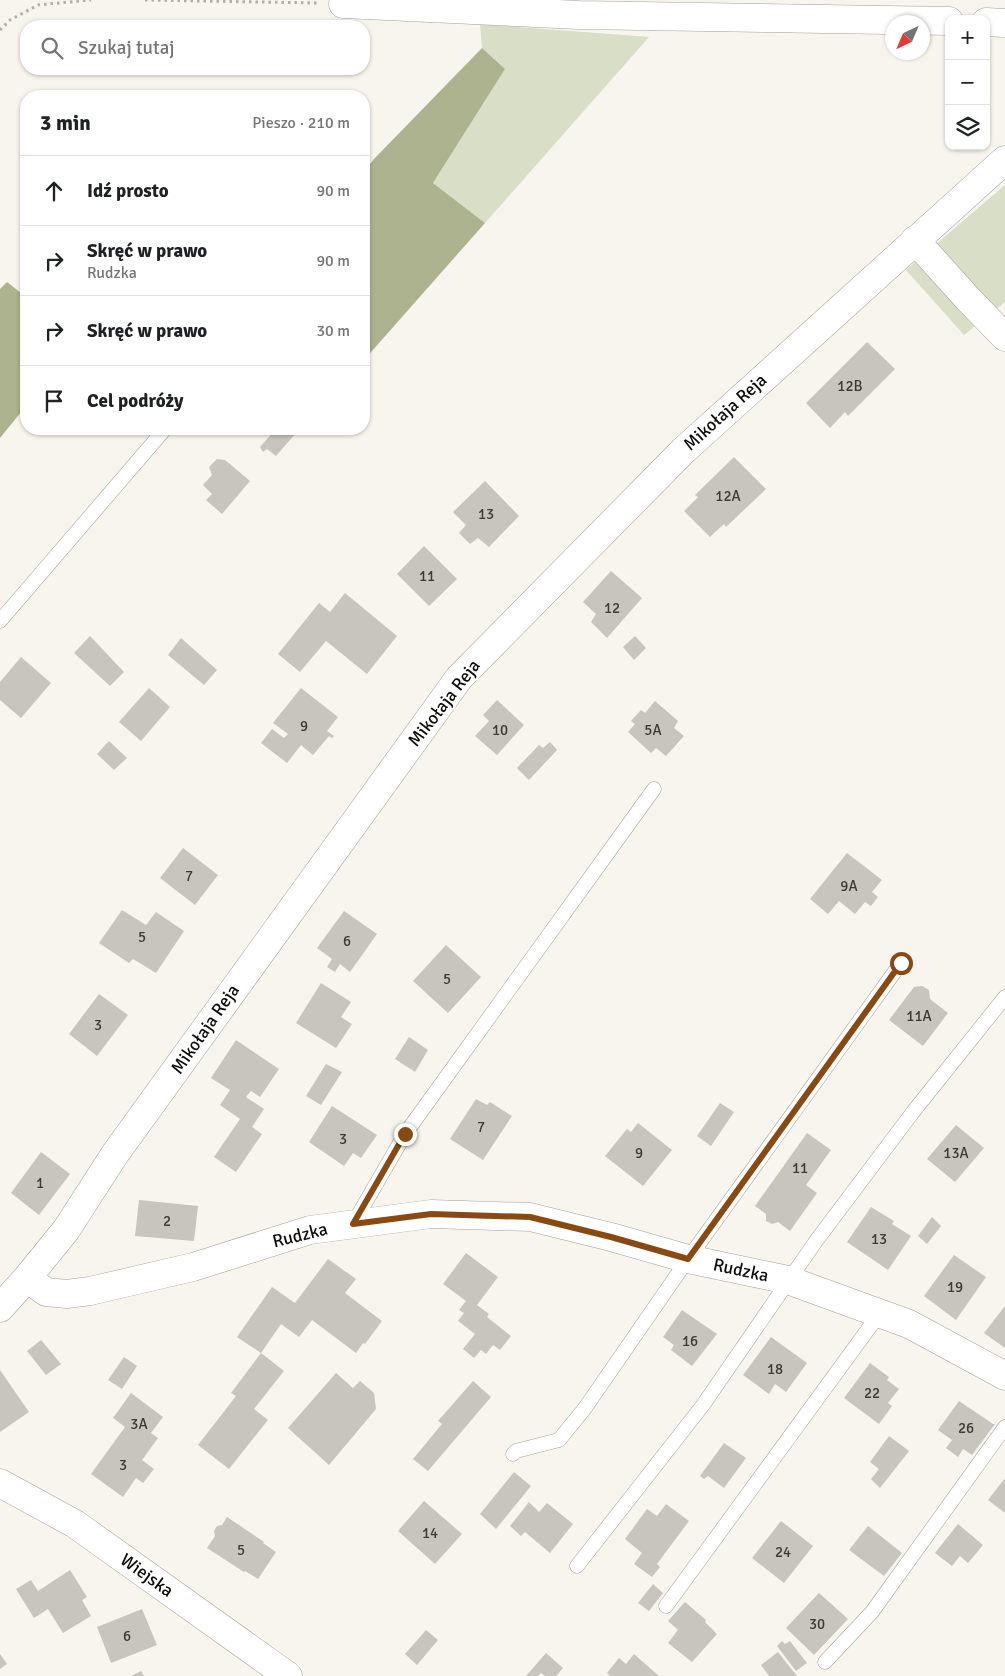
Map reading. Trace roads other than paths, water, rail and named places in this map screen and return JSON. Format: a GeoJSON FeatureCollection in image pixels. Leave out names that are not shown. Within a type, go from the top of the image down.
{"type":"FeatureCollection","features":[{"type":"Feature","properties":{"kind":"street"},"geometry":{"type":"LineString","coordinates":[[343,4],[579,15],[945,21]]}},
{"type":"Feature","properties":{"kind":"street"},"geometry":{"type":"LineString","coordinates":[[990,22],[1005,23]]}},
{"type":"Feature","properties":{"kind":"street","name":"Mikołaja Reja"},"geometry":{"type":"LineString","coordinates":[[0,1308],[66,1230],[115,1154],[459,678],[683,451],[1005,160]]}},
{"type":"Feature","properties":{"kind":"street"},"geometry":{"type":"LineString","coordinates":[[915,240],[1005,337]]}},
{"type":"Feature","properties":{"kind":"street","name":"Rudzka"},"geometry":{"type":"LineString","coordinates":[[27,1278],[46,1292],[67,1294],[90,1291],[193,1267],[310,1230],[431,1214],[530,1217],[688,1259],[788,1280],[910,1324],[1005,1376]]}},
{"type":"Feature","properties":{"kind":"street","name":"Wiejska"},"geometry":{"type":"LineString","coordinates":[[0,1483],[76,1524],[288,1676]]}},
{"type":"Feature","properties":{"kind":"lane"},"geometry":{"type":"LineString","coordinates":[[0,621],[160,435]]}},
{"type":"Feature","properties":{"kind":"lane"},"geometry":{"type":"LineString","coordinates":[[353,1224],[405,1134],[654,789]]}},
{"type":"Feature","properties":{"kind":"lane"},"geometry":{"type":"LineString","coordinates":[[513,1454],[516,1451],[558,1440],[585,1408],[688,1259],[901,963]]}},
{"type":"Feature","properties":{"kind":"lane"},"geometry":{"type":"LineString","coordinates":[[577,1566],[703,1405],[788,1280],[913,1112],[1005,997]]}},
{"type":"Feature","properties":{"kind":"lane"},"geometry":{"type":"LineString","coordinates":[[666,1606],[880,1313]]}},
{"type":"Feature","properties":{"kind":"lane"},"geometry":{"type":"LineString","coordinates":[[825,1662],[872,1612],[1005,1427]]}}]}
